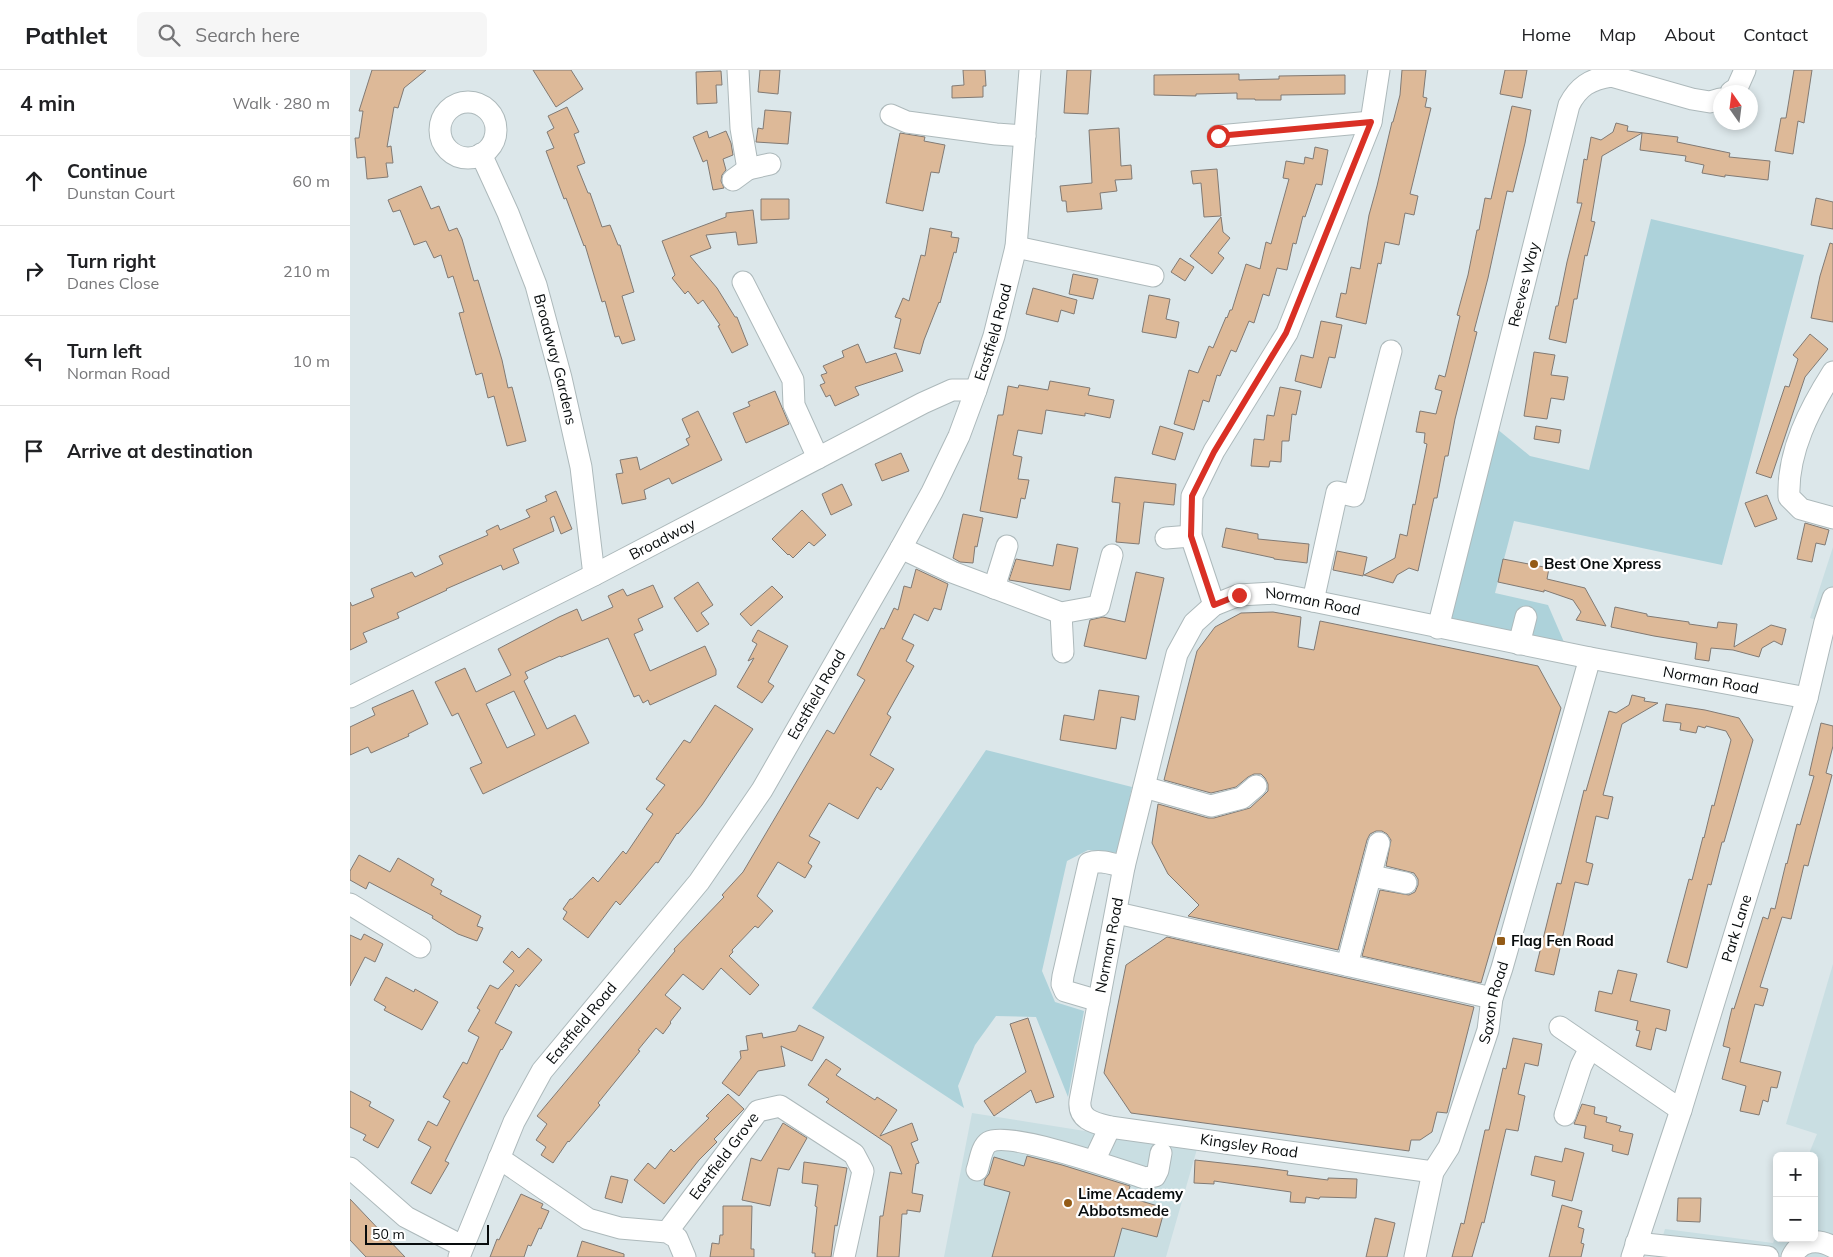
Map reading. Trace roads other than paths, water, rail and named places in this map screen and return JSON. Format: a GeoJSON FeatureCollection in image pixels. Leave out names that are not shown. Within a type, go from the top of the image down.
{"type":"FeatureCollection","features":[{"type":"Feature","properties":{"kind":"street"},"geometry":{"type":"LineString","coordinates":[[738,70],[741,128],[740,174],[770,164]]}},
{"type":"Feature","properties":{"kind":"street","name":"Eastfield Road"},"geometry":{"type":"LineString","coordinates":[[461,1252],[514,1122],[542,1071],[699,882],[762,790],[901,548],[932,492],[959,436],[994,336],[1016,247],[1030,70]]}},
{"type":"Feature","properties":{"kind":"street"},"geometry":{"type":"LineString","coordinates":[[1214,605],[1191,536],[1192,496],[1214,452],[1286,333],[1371,122],[1379,70]]}},
{"type":"Feature","properties":{"kind":"street"},"geometry":{"type":"LineString","coordinates":[[1738,85],[1745,70]]}},
{"type":"Feature","properties":{"kind":"street","name":"Reeves Way"},"geometry":{"type":"LineString","coordinates":[[1438,628],[1568,106],[1574,94],[1584,85],[1597,78],[1610,76],[1692,99],[1713,101]]}},
{"type":"Feature","properties":{"kind":"street"},"geometry":{"type":"LineString","coordinates":[[891,115],[907,122],[1025,136]]}},
{"type":"Feature","properties":{"kind":"street"},"geometry":{"type":"LineString","coordinates":[[1218,136],[1371,122]]}},
{"type":"Feature","properties":{"kind":"street","name":"Broadway Gardens"},"geometry":{"type":"LineString","coordinates":[[481,154],[508,213],[536,285],[561,378],[581,467],[594,575]]}},
{"type":"Feature","properties":{"kind":"street"},"geometry":{"type":"LineString","coordinates":[[1016,247],[1153,276]]}},
{"type":"Feature","properties":{"kind":"street"},"geometry":{"type":"LineString","coordinates":[[743,282],[793,380],[794,405],[818,458]]}},
{"type":"Feature","properties":{"kind":"street"},"geometry":{"type":"LineString","coordinates":[[1313,601],[1337,492],[1354,496],[1391,350]]}},
{"type":"Feature","properties":{"kind":"street"},"geometry":{"type":"LineString","coordinates":[[1833,372],[1813,403],[1788,478],[1789,496],[1801,509],[1833,518]]}},
{"type":"Feature","properties":{"kind":"street","name":"Broadway"},"geometry":{"type":"LineString","coordinates":[[350,697],[594,575],[930,400],[952,390],[976,390]]}},
{"type":"Feature","properties":{"kind":"street"},"geometry":{"type":"LineString","coordinates":[[1165,538],[1191,536]]}},
{"type":"Feature","properties":{"kind":"street"},"geometry":{"type":"LineString","coordinates":[[994,588],[1007,546]]}},
{"type":"Feature","properties":{"kind":"street"},"geometry":{"type":"LineString","coordinates":[[901,548],[952,572],[1061,613],[1099,606],[1112,556]]}},
{"type":"Feature","properties":{"kind":"street","name":"Norman Road"},"geometry":{"type":"LineString","coordinates":[[1080,1101],[1117,913],[1124,867],[1177,654],[1194,623],[1214,605],[1239,595],[1274,593],[1590,658],[1807,698]]}},
{"type":"Feature","properties":{"kind":"street","name":"Park Lane"},"geometry":{"type":"LineString","coordinates":[[1634,1250],[1681,1110],[1807,698],[1825,622],[1833,598]]}},
{"type":"Feature","properties":{"kind":"street"},"geometry":{"type":"LineString","coordinates":[[1061,613],[1063,652]]}},
{"type":"Feature","properties":{"kind":"street"},"geometry":{"type":"LineString","coordinates":[[1519,644],[1526,618]]}},
{"type":"Feature","properties":{"kind":"street","name":"Saxon Road"},"geometry":{"type":"LineString","coordinates":[[1416,1257],[1433,1172],[1449,1147],[1488,1030],[1492,998],[1590,658]]}},
{"type":"Feature","properties":{"kind":"street"},"geometry":{"type":"LineString","coordinates":[[1144,787],[1211,806],[1242,798],[1256,786]]}},
{"type":"Feature","properties":{"kind":"street"},"geometry":{"type":"LineString","coordinates":[[1347,966],[1380,843]]}},
{"type":"Feature","properties":{"kind":"street"},"geometry":{"type":"LineString","coordinates":[[1099,1001],[1065,991],[1062,984],[1063,976],[1089,863],[1093,861],[1103,862],[1124,867]]}},
{"type":"Feature","properties":{"kind":"street"},"geometry":{"type":"LineString","coordinates":[[1372,876],[1406,883]]}},
{"type":"Feature","properties":{"kind":"street"},"geometry":{"type":"LineString","coordinates":[[350,904],[420,947]]}},
{"type":"Feature","properties":{"kind":"street"},"geometry":{"type":"LineString","coordinates":[[1117,913],[1492,998]]}},
{"type":"Feature","properties":{"kind":"street"},"geometry":{"type":"LineString","coordinates":[[1560,1027],[1681,1110]]}},
{"type":"Feature","properties":{"kind":"street"},"geometry":{"type":"LineString","coordinates":[[1565,1115],[1581,1066],[1590,1048]]}},
{"type":"Feature","properties":{"kind":"street","name":"Kingsley Road"},"geometry":{"type":"LineString","coordinates":[[1080,1101],[1080,1110],[1086,1119],[1110,1127],[1433,1172]]}},
{"type":"Feature","properties":{"kind":"street","name":"Eastfield Grove"},"geometry":{"type":"LineString","coordinates":[[667,1232],[758,1111],[780,1106],[854,1154],[863,1171],[844,1257]]}},
{"type":"Feature","properties":{"kind":"street"},"geometry":{"type":"LineString","coordinates":[[1094,1162],[1110,1127]]}},
{"type":"Feature","properties":{"kind":"street"},"geometry":{"type":"LineString","coordinates":[[977,1170],[986,1145],[991,1141],[1008,1141],[1066,1152],[1149,1178],[1155,1176],[1158,1170],[1161,1153]]}},
{"type":"Feature","properties":{"kind":"street"},"geometry":{"type":"LineString","coordinates":[[498,1158],[588,1219],[620,1228],[667,1232],[677,1238],[685,1257]]}},
{"type":"Feature","properties":{"kind":"street"},"geometry":{"type":"LineString","coordinates":[[350,1168],[406,1217],[461,1252]]}},
{"type":"Feature","properties":{"kind":"street"},"geometry":{"type":"LineString","coordinates":[[1792,1257],[1801,1246],[1809,1242],[1818,1241],[1833,1247]]}},
{"type":"Feature","properties":{"kind":"street"},"geometry":{"type":"LineString","coordinates":[[1634,1250],[1768,1257]]}},
{"type":"Feature","properties":{"kind":"place","name":"Best One Xpress"},"geometry":{"type":"Point","coordinates":[1534,564]}},
{"type":"Feature","properties":{"kind":"place","name":"Flag Fen Road"},"geometry":{"type":"Point","coordinates":[1501,941]}},
{"type":"Feature","properties":{"kind":"place","name":"Lime Academy Abbotsmede"},"geometry":{"type":"Point","coordinates":[1068,1203]}}]}
